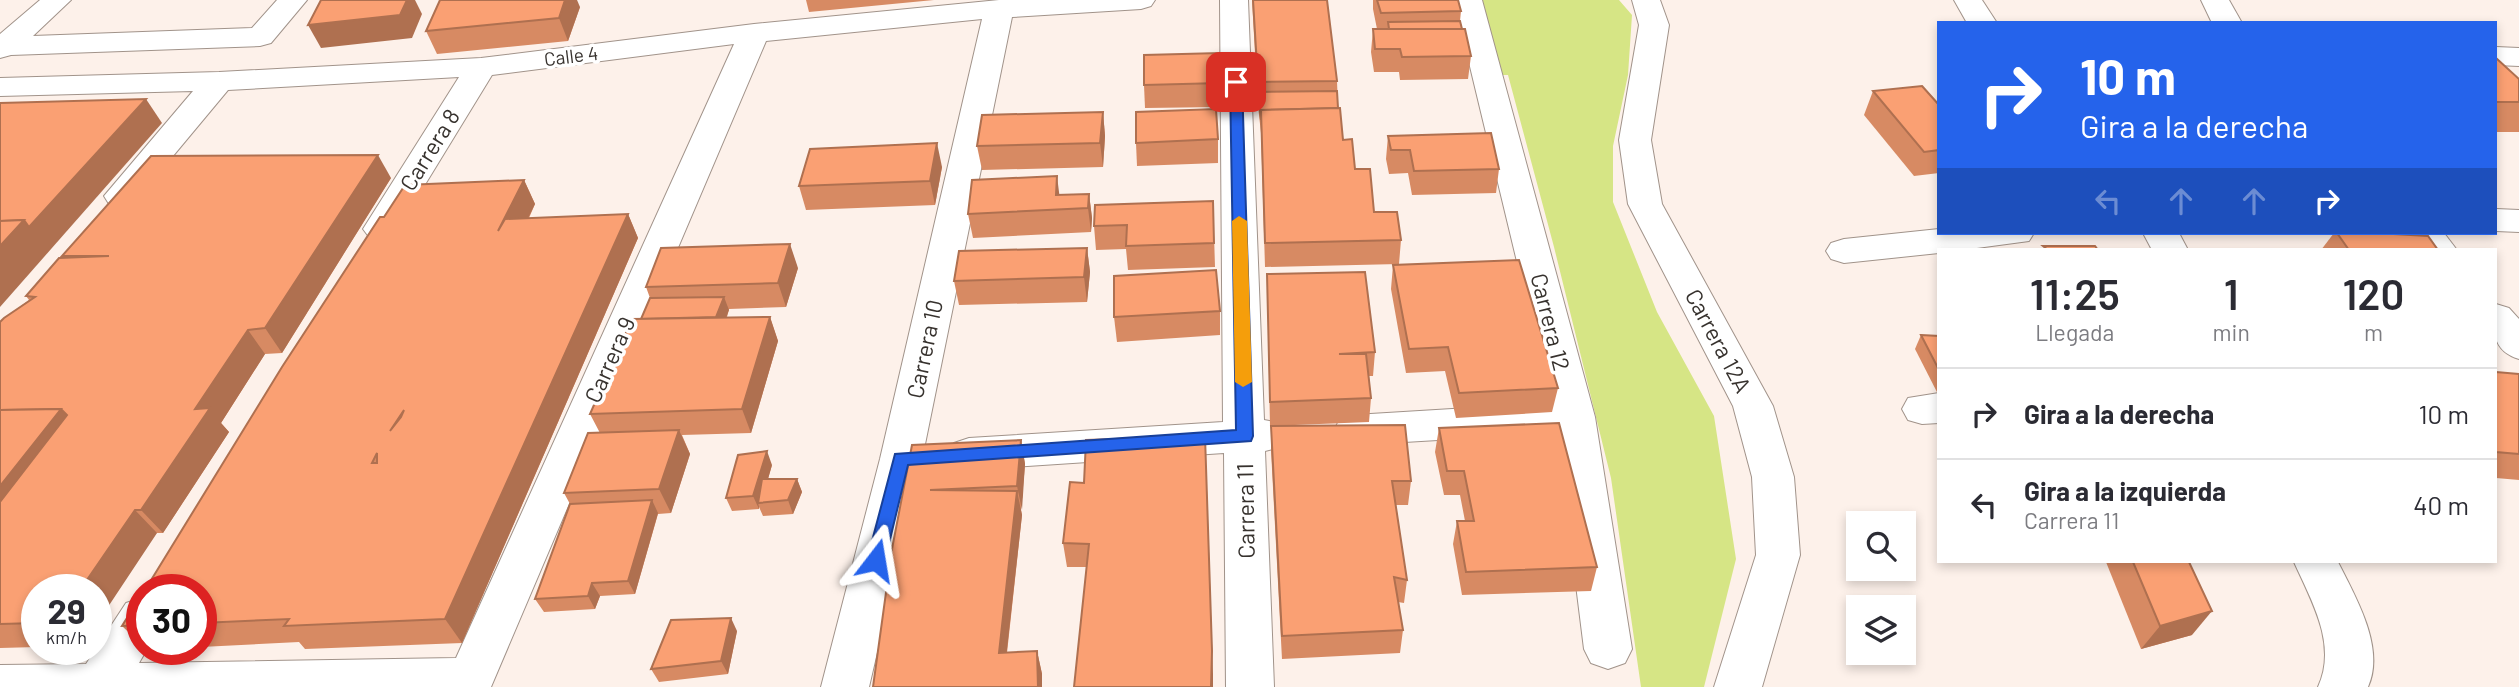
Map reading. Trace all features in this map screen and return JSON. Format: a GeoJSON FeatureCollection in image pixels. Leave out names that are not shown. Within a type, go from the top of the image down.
{"type":"FeatureCollection","features":[{"type":"Feature","properties":{"kind":"street"},"geometry":{"type":"LineString","coordinates":[[2,48],[57,0]]}},
{"type":"Feature","properties":{"kind":"street"},"geometry":{"type":"LineString","coordinates":[[2,48],[260,37],[293,0]]}},
{"type":"Feature","properties":{"kind":"street","name":"Calle 4"},"geometry":{"type":"LineString","coordinates":[[0,87],[219,81],[481,67],[754,33],[999,9],[1141,0]]}},
{"type":"Feature","properties":{"kind":"street","name":"Carrera 11"},"geometry":{"type":"LineString","coordinates":[[1234,0],[1250,687]]}},
{"type":"Feature","properties":{"kind":"street","name":"Carrera 12"},"geometry":{"type":"LineString","coordinates":[[1468,0],[1575,417],[1608,649]]}},
{"type":"Feature","properties":{"kind":"street","name":"Carrera 12A"},"geometry":{"type":"LineString","coordinates":[[1646,0],[1654,24],[1635,140],[1645,204],[1753,406],[1773,477],[1778,555],[1738,687]]}},
{"type":"Feature","properties":{"kind":"street"},"geometry":{"type":"LineString","coordinates":[[1968,0],[1981,21]]}},
{"type":"Feature","properties":{"kind":"street"},"geometry":{"type":"LineString","coordinates":[[2215,0],[2226,21]]}},
{"type":"Feature","properties":{"kind":"street","name":"Carrera 10"},"geometry":{"type":"LineString","coordinates":[[845,687],[901,459],[999,9]]}},
{"type":"Feature","properties":{"kind":"street","name":"Carrera 9"},"geometry":{"type":"LineString","coordinates":[[469,683],[754,33]]}},
{"type":"Feature","properties":{"kind":"street"},"geometry":{"type":"LineString","coordinates":[[2497,56],[2519,57]]}},
{"type":"Feature","properties":{"kind":"street","name":"Carrera 8"},"geometry":{"type":"LineString","coordinates":[[364,257],[481,67]]}},
{"type":"Feature","properties":{"kind":"street"},"geometry":{"type":"LineString","coordinates":[[97,224],[219,81]]}},
{"type":"Feature","properties":{"kind":"street"},"geometry":{"type":"LineString","coordinates":[[2497,220],[2519,221]]}},
{"type":"Feature","properties":{"kind":"street"},"geometry":{"type":"LineString","coordinates":[[1843,251],[1997,235]]}},
{"type":"Feature","properties":{"kind":"street"},"geometry":{"type":"LineString","coordinates":[[2497,318],[2519,345]]}},
{"type":"Feature","properties":{"kind":"street"},"geometry":{"type":"LineString","coordinates":[[901,459],[1575,417]]}},
{"type":"Feature","properties":{"kind":"street"},"geometry":{"type":"LineString","coordinates":[[2316,563],[2336,604],[2349,643],[2346,682],[2342,687]]}},
{"type":"Feature","properties":{"kind":"street"},"geometry":{"type":"LineString","coordinates":[[99,685],[126,642]]}},
{"type":"Feature","properties":{"kind":"street"},"geometry":{"type":"LineString","coordinates":[[0,686],[469,683]]}},
{"type":"Feature","properties":{"kind":"green space"},"geometry":{"type":"Polygon","coordinates":[[[1474,0],[1619,0],[1632,15],[1628,75],[1613,146],[1613,202],[1657,312],[1714,416],[1736,559],[1704,687],[1641,687],[1611,478],[1508,75],[1492,75],[1474,0]]]}},
{"type":"Feature","properties":{"kind":"building"},"geometry":{"type":"Polygon","coordinates":[[[321,0],[407,0],[400,15],[308,25],[321,0]]]}},
{"type":"Feature","properties":{"kind":"building"},"geometry":{"type":"Polygon","coordinates":[[[440,0],[565,0],[559,18],[426,31],[440,0]]]}},
{"type":"Feature","properties":{"kind":"building"},"geometry":{"type":"Polygon","coordinates":[[[1253,0],[1327,0],[1337,81],[1258,82],[1253,0]]]}},
{"type":"Feature","properties":{"kind":"building"},"geometry":{"type":"Polygon","coordinates":[[[1377,0],[1458,0],[1461,11],[1381,13],[1377,0]]]}},
{"type":"Feature","properties":{"kind":"building"},"geometry":{"type":"Polygon","coordinates":[[[1460,21],[1462,29],[1389,29],[1388,22],[1460,21]]]}},
{"type":"Feature","properties":{"kind":"building"},"geometry":{"type":"Polygon","coordinates":[[[1373,29],[1465,29],[1471,56],[1402,57],[1400,49],[1375,49],[1373,29]]]}},
{"type":"Feature","properties":{"kind":"building"},"geometry":{"type":"Polygon","coordinates":[[[1220,53],[1221,83],[1144,85],[1144,55],[1220,53]]]}},
{"type":"Feature","properties":{"kind":"building"},"geometry":{"type":"Polygon","coordinates":[[[2497,59],[2519,79],[2519,102],[2497,102],[2497,59]]]}},
{"type":"Feature","properties":{"kind":"building"},"geometry":{"type":"Polygon","coordinates":[[[1922,86],[1937,103],[1937,150],[1924,152],[1873,91],[1922,86]]]}},
{"type":"Feature","properties":{"kind":"building"},"geometry":{"type":"Polygon","coordinates":[[[1337,91],[1338,108],[1261,110],[1261,120],[1258,92],[1337,91]]]}},
{"type":"Feature","properties":{"kind":"building"},"geometry":{"type":"Polygon","coordinates":[[[146,99],[29,227],[24,220],[0,221],[0,103],[146,99]]]}},
{"type":"Feature","properties":{"kind":"building"},"geometry":{"type":"Polygon","coordinates":[[[1340,108],[1343,140],[1352,139],[1355,169],[1370,169],[1374,212],[1397,212],[1401,240],[1265,243],[1261,110],[1340,108]]]}},
{"type":"Feature","properties":{"kind":"building"},"geometry":{"type":"Polygon","coordinates":[[[1216,109],[1218,139],[1136,143],[1136,112],[1216,109]]]}},
{"type":"Feature","properties":{"kind":"building"},"geometry":{"type":"Polygon","coordinates":[[[1103,112],[1100,143],[977,146],[982,115],[1103,112]]]}},
{"type":"Feature","properties":{"kind":"building"},"geometry":{"type":"Polygon","coordinates":[[[1491,133],[1499,169],[1414,171],[1410,150],[1391,150],[1388,136],[1491,133]]]}},
{"type":"Feature","properties":{"kind":"building"},"geometry":{"type":"Polygon","coordinates":[[[937,143],[930,181],[799,186],[810,149],[937,143]]]}},
{"type":"Feature","properties":{"kind":"building"},"geometry":{"type":"Polygon","coordinates":[[[378,155],[265,328],[248,330],[195,409],[210,408],[141,510],[135,510],[91,574],[21,574],[21,623],[0,624],[0,502],[67,415],[61,409],[0,410],[0,322],[35,297],[26,296],[59,258],[109,256],[62,256],[151,156],[378,155]]]}},
{"type":"Feature","properties":{"kind":"building"},"geometry":{"type":"Polygon","coordinates":[[[1057,176],[1056,195],[1089,194],[1088,208],[968,214],[972,180],[1057,176]]]}},
{"type":"Feature","properties":{"kind":"building"},"geometry":{"type":"Polygon","coordinates":[[[524,180],[498,231],[505,219],[628,214],[445,619],[284,626],[289,619],[217,622],[217,574],[155,574],[282,367],[380,217],[384,217],[405,185],[524,180]]]}},
{"type":"Feature","properties":{"kind":"building"},"geometry":{"type":"Polygon","coordinates":[[[1213,201],[1214,243],[1126,246],[1127,225],[1094,226],[1095,205],[1213,201]]]}},
{"type":"Feature","properties":{"kind":"building"},"geometry":{"type":"Polygon","coordinates":[[[24,220],[0,246],[0,221],[24,220]]]}},
{"type":"Feature","properties":{"kind":"building"},"geometry":{"type":"Polygon","coordinates":[[[2338,235],[2428,236],[2437,248],[2348,248],[2338,235]]]}},
{"type":"Feature","properties":{"kind":"building"},"geometry":{"type":"Polygon","coordinates":[[[790,244],[778,283],[646,287],[661,248],[790,244]]]}},
{"type":"Feature","properties":{"kind":"building"},"geometry":{"type":"Polygon","coordinates":[[[2043,246],[2096,248],[2046,248],[2043,246]]]}},
{"type":"Feature","properties":{"kind":"building"},"geometry":{"type":"Polygon","coordinates":[[[1087,248],[1084,277],[954,281],[959,251],[1087,248]]]}},
{"type":"Feature","properties":{"kind":"building"},"geometry":{"type":"Polygon","coordinates":[[[1519,260],[1558,388],[1459,393],[1448,347],[1409,349],[1393,265],[1519,260]]]}},
{"type":"Feature","properties":{"kind":"building"},"geometry":{"type":"Polygon","coordinates":[[[1216,270],[1220,311],[1114,317],[1114,276],[1216,270]]]}},
{"type":"Feature","properties":{"kind":"building"},"geometry":{"type":"Polygon","coordinates":[[[1365,272],[1375,352],[1339,354],[1366,354],[1371,398],[1270,402],[1267,274],[1365,272]]]}},
{"type":"Feature","properties":{"kind":"building"},"geometry":{"type":"Polygon","coordinates":[[[724,297],[716,317],[641,319],[650,298],[724,297]]]}},
{"type":"Feature","properties":{"kind":"building"},"geometry":{"type":"Polygon","coordinates":[[[770,317],[742,409],[590,414],[632,319],[770,317]]]}},
{"type":"Feature","properties":{"kind":"building"},"geometry":{"type":"Polygon","coordinates":[[[1921,335],[1937,336],[1937,366],[1921,335]]]}},
{"type":"Feature","properties":{"kind":"building"},"geometry":{"type":"Polygon","coordinates":[[[2497,372],[2519,374],[2519,454],[2497,452],[2497,372]]]}},
{"type":"Feature","properties":{"kind":"building"},"geometry":{"type":"Polygon","coordinates":[[[61,409],[0,486],[0,410],[61,409]]]}},
{"type":"Feature","properties":{"kind":"building"},"geometry":{"type":"Polygon","coordinates":[[[1559,423],[1597,567],[1466,572],[1457,521],[1474,521],[1464,471],[1447,471],[1439,428],[1559,423]]]}},
{"type":"Feature","properties":{"kind":"building"},"geometry":{"type":"Polygon","coordinates":[[[1405,425],[1411,481],[1392,481],[1407,580],[1394,577],[1403,630],[1282,636],[1271,426],[1405,425]]]}},
{"type":"Feature","properties":{"kind":"building"},"geometry":{"type":"Polygon","coordinates":[[[679,430],[659,489],[564,493],[588,433],[679,430]]]}},
{"type":"Feature","properties":{"kind":"building"},"geometry":{"type":"Polygon","coordinates":[[[1205,436],[1211,687],[1074,687],[1089,544],[1063,543],[1070,482],[1084,483],[1086,440],[1205,436]]]}},
{"type":"Feature","properties":{"kind":"building"},"geometry":{"type":"Polygon","coordinates":[[[1021,440],[1017,486],[930,490],[1017,491],[999,653],[1037,651],[1038,687],[873,687],[892,549],[912,445],[1021,440]]]}},
{"type":"Feature","properties":{"kind":"building"},"geometry":{"type":"Polygon","coordinates":[[[767,451],[753,496],[726,498],[738,455],[767,451]]]}},
{"type":"Feature","properties":{"kind":"building"},"geometry":{"type":"Polygon","coordinates":[[[762,479],[797,479],[788,500],[758,503],[762,479]]]}},
{"type":"Feature","properties":{"kind":"building"},"geometry":{"type":"Polygon","coordinates":[[[652,500],[628,581],[592,583],[588,596],[535,599],[570,504],[652,500]]]}},
{"type":"Feature","properties":{"kind":"building"},"geometry":{"type":"Polygon","coordinates":[[[2133,563],[2189,563],[2212,611],[2160,626],[2133,563]]]}},
{"type":"Feature","properties":{"kind":"building"},"geometry":{"type":"Polygon","coordinates":[[[731,618],[721,661],[651,669],[671,620],[731,618]]]}},
{"type":"Feature","properties":{"kind":"slow traffic"},"geometry":{"type":"LineString","coordinates":[[1239,221],[1243,382]]}},
{"type":"Feature","properties":{"kind":"route"},"geometry":{"type":"LineString","coordinates":[[876,560],[901,459],[1245,436],[1236,82]]}}]}
